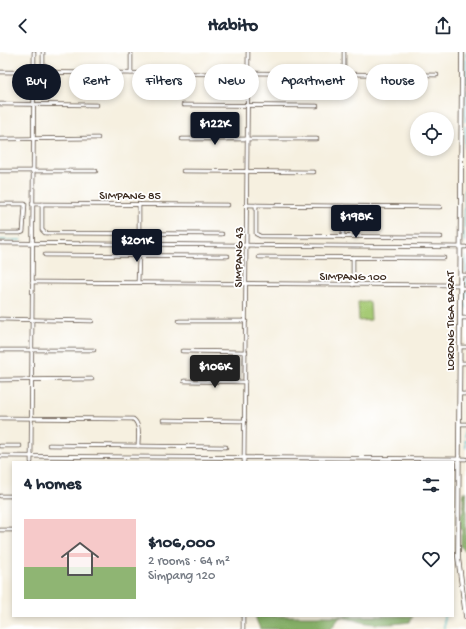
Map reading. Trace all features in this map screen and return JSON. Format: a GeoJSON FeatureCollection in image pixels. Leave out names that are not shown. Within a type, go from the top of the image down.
{"type":"FeatureCollection","features":[{"type":"Feature","properties":{"kind":"main road","name":"LORONG TIGA BARAT"},"geometry":{"type":"LineString","coordinates":[[462,52],[464,87],[464,162],[460,247],[461,287],[458,556],[462,591]]}},
{"type":"Feature","properties":{"kind":"main road"},"geometry":{"type":"LineString","coordinates":[[462,591],[466,601]]}},
{"type":"Feature","properties":{"kind":"main road"},"geometry":{"type":"LineString","coordinates":[[462,591],[466,617]]}},
{"type":"Feature","properties":{"kind":"street"},"geometry":{"type":"LineString","coordinates":[[33,64],[34,52]]}},
{"type":"Feature","properties":{"kind":"street"},"geometry":{"type":"LineString","coordinates":[[43,52],[43,64]]}},
{"type":"Feature","properties":{"kind":"street"},"geometry":{"type":"LineString","coordinates":[[131,52],[131,73]]}},
{"type":"Feature","properties":{"kind":"street","name":"SIMPANG 43"},"geometry":{"type":"LineString","coordinates":[[248,52],[248,64]]}},
{"type":"Feature","properties":{"kind":"street"},"geometry":{"type":"LineString","coordinates":[[344,52],[344,64]]}},
{"type":"Feature","properties":{"kind":"street"},"geometry":{"type":"LineString","coordinates":[[0,72],[12,72]]}},
{"type":"Feature","properties":{"kind":"street"},"geometry":{"type":"LineString","coordinates":[[61,72],[204,74]]}},
{"type":"Feature","properties":{"kind":"street"},"geometry":{"type":"LineString","coordinates":[[358,74],[437,74]]}},
{"type":"Feature","properties":{"kind":"street"},"geometry":{"type":"LineString","coordinates":[[30,461],[33,100]]}},
{"type":"Feature","properties":{"kind":"street","name":"SIMPANG 43"},"geometry":{"type":"LineString","coordinates":[[244,460],[248,100]]}},
{"type":"Feature","properties":{"kind":"street"},"geometry":{"type":"LineString","coordinates":[[0,104],[97,105]]}},
{"type":"Feature","properties":{"kind":"street"},"geometry":{"type":"LineString","coordinates":[[183,106],[317,106]]}},
{"type":"Feature","properties":{"kind":"street"},"geometry":{"type":"LineString","coordinates":[[0,139],[98,138]]}},
{"type":"Feature","properties":{"kind":"street"},"geometry":{"type":"LineString","coordinates":[[182,139],[317,139]]}},
{"type":"Feature","properties":{"kind":"street"},"geometry":{"type":"LineString","coordinates":[[0,171],[96,171]]}},
{"type":"Feature","properties":{"kind":"street"},"geometry":{"type":"LineString","coordinates":[[183,171],[314,172]]}},
{"type":"Feature","properties":{"kind":"street"},"geometry":{"type":"LineString","coordinates":[[0,204],[25,204],[23,232],[0,233]]}},
{"type":"Feature","properties":{"kind":"street","name":"SIMPANG 85"},"geometry":{"type":"LineString","coordinates":[[32,204],[228,205]]}},
{"type":"Feature","properties":{"kind":"street"},"geometry":{"type":"LineString","coordinates":[[42,204],[42,230],[45,233],[222,234]]}},
{"type":"Feature","properties":{"kind":"street"},"geometry":{"type":"LineString","coordinates":[[139,204],[139,233]]}},
{"type":"Feature","properties":{"kind":"street"},"geometry":{"type":"LineString","coordinates":[[247,205],[440,207]]}},
{"type":"Feature","properties":{"kind":"street"},"geometry":{"type":"LineString","coordinates":[[256,205],[256,231],[258,235],[441,237]]}},
{"type":"Feature","properties":{"kind":"street"},"geometry":{"type":"LineString","coordinates":[[343,206],[344,237]]}},
{"type":"Feature","properties":{"kind":"street"},"geometry":{"type":"LineString","coordinates":[[0,243],[466,247]]}},
{"type":"Feature","properties":{"kind":"street"},"geometry":{"type":"LineString","coordinates":[[45,255],[228,256]]}},
{"type":"Feature","properties":{"kind":"street"},"geometry":{"type":"LineString","coordinates":[[138,256],[138,282]]}},
{"type":"Feature","properties":{"kind":"street","name":"SIMPANG 100"},"geometry":{"type":"LineString","coordinates":[[259,256],[444,258]]}},
{"type":"Feature","properties":{"kind":"street"},"geometry":{"type":"LineString","coordinates":[[353,257],[353,285]]}},
{"type":"Feature","properties":{"kind":"street"},"geometry":{"type":"LineString","coordinates":[[460,275],[466,275]]}},
{"type":"Feature","properties":{"kind":"street","name":"SIMPANG 100"},"geometry":{"type":"LineString","coordinates":[[32,282],[138,282],[466,288]]}},
{"type":"Feature","properties":{"kind":"street"},"geometry":{"type":"LineString","coordinates":[[460,318],[466,318]]}},
{"type":"Feature","properties":{"kind":"street"},"geometry":{"type":"LineString","coordinates":[[0,319],[92,321]]}},
{"type":"Feature","properties":{"kind":"street"},"geometry":{"type":"LineString","coordinates":[[179,321],[246,321]]}},
{"type":"Feature","properties":{"kind":"street"},"geometry":{"type":"LineString","coordinates":[[460,347],[466,347]]}},
{"type":"Feature","properties":{"kind":"street"},"geometry":{"type":"LineString","coordinates":[[0,350],[94,350]]}},
{"type":"Feature","properties":{"kind":"street"},"geometry":{"type":"LineString","coordinates":[[182,351],[246,352]]}},
{"type":"Feature","properties":{"kind":"street"},"geometry":{"type":"LineString","coordinates":[[460,363],[466,363]]}},
{"type":"Feature","properties":{"kind":"street"},"geometry":{"type":"LineString","coordinates":[[0,380],[92,379]]}},
{"type":"Feature","properties":{"kind":"street"},"geometry":{"type":"LineString","coordinates":[[184,380],[245,382]]}},
{"type":"Feature","properties":{"kind":"street"},"geometry":{"type":"LineString","coordinates":[[460,394],[466,394]]}},
{"type":"Feature","properties":{"kind":"street"},"geometry":{"type":"LineString","coordinates":[[0,418],[133,419],[138,425],[138,446]]}},
{"type":"Feature","properties":{"kind":"street"},"geometry":{"type":"LineString","coordinates":[[163,420],[245,421]]}},
{"type":"Feature","properties":{"kind":"street"},"geometry":{"type":"LineString","coordinates":[[460,424],[466,424]]}},
{"type":"Feature","properties":{"kind":"street"},"geometry":{"type":"LineString","coordinates":[[48,445],[226,447]]}},
{"type":"Feature","properties":{"kind":"street"},"geometry":{"type":"LineString","coordinates":[[0,446],[20,446]]}},
{"type":"Feature","properties":{"kind":"street"},"geometry":{"type":"LineString","coordinates":[[0,456],[244,460],[466,459]]}},
{"type":"Feature","properties":{"kind":"street"},"geometry":{"type":"LineString","coordinates":[[0,496],[12,496]]}},
{"type":"Feature","properties":{"kind":"street"},"geometry":{"type":"LineString","coordinates":[[0,530],[12,530]]}},
{"type":"Feature","properties":{"kind":"street"},"geometry":{"type":"LineString","coordinates":[[243,629],[244,617]]}},
{"type":"Feature","properties":{"kind":"green space"},"geometry":{"type":"Polygon","coordinates":[[[358,302],[370,302],[371,320],[359,321],[358,302]]]}},
{"type":"Feature","properties":{"kind":"green space"},"geometry":{"type":"Polygon","coordinates":[[[466,491],[466,552],[461,547],[461,535],[463,530],[460,528],[460,518],[464,508],[464,492],[466,491]]]}},
{"type":"Feature","properties":{"kind":"green space"},"geometry":{"type":"Polygon","coordinates":[[[256,617],[340,617],[331,629],[260,629],[256,617]]]}},
{"type":"Feature","properties":{"kind":"green space"},"geometry":{"type":"Polygon","coordinates":[[[340,617],[412,617],[410,622],[392,624],[368,623],[340,617]]]}},
{"type":"Feature","properties":{"kind":"waterway"},"geometry":{"type":"LineString","coordinates":[[466,52],[466,84]]}},
{"type":"Feature","properties":{"kind":"waterway"},"geometry":{"type":"LineString","coordinates":[[465,122],[466,89]]}},
{"type":"Feature","properties":{"kind":"waterway"},"geometry":{"type":"LineString","coordinates":[[465,126],[465,160]]}},
{"type":"Feature","properties":{"kind":"waterway"},"geometry":{"type":"LineString","coordinates":[[465,163],[464,240],[466,242]]}},
{"type":"Feature","properties":{"kind":"waterway"},"geometry":{"type":"LineString","coordinates":[[0,240],[21,240]]}},
{"type":"Feature","properties":{"kind":"waterway"},"geometry":{"type":"LineString","coordinates":[[466,257],[466,272]]}},
{"type":"Feature","properties":{"kind":"waterway"},"geometry":{"type":"LineString","coordinates":[[465,286],[466,277]]}},
{"type":"Feature","properties":{"kind":"waterway"},"geometry":{"type":"LineString","coordinates":[[465,299],[466,290]]}},
{"type":"Feature","properties":{"kind":"waterway"},"geometry":{"type":"LineString","coordinates":[[465,303],[466,308]]}},
{"type":"Feature","properties":{"kind":"waterway"},"geometry":{"type":"LineString","coordinates":[[465,407],[466,398]]}},
{"type":"Feature","properties":{"kind":"waterway"},"geometry":{"type":"LineString","coordinates":[[465,411],[465,422]]}},
{"type":"Feature","properties":{"kind":"waterway"},"geometry":{"type":"LineString","coordinates":[[465,426],[465,437]]}},
{"type":"Feature","properties":{"kind":"waterway"},"geometry":{"type":"LineString","coordinates":[[465,440],[466,448]]}},
{"type":"Feature","properties":{"kind":"waterway"},"geometry":{"type":"LineString","coordinates":[[444,617],[444,629]]}}]}
